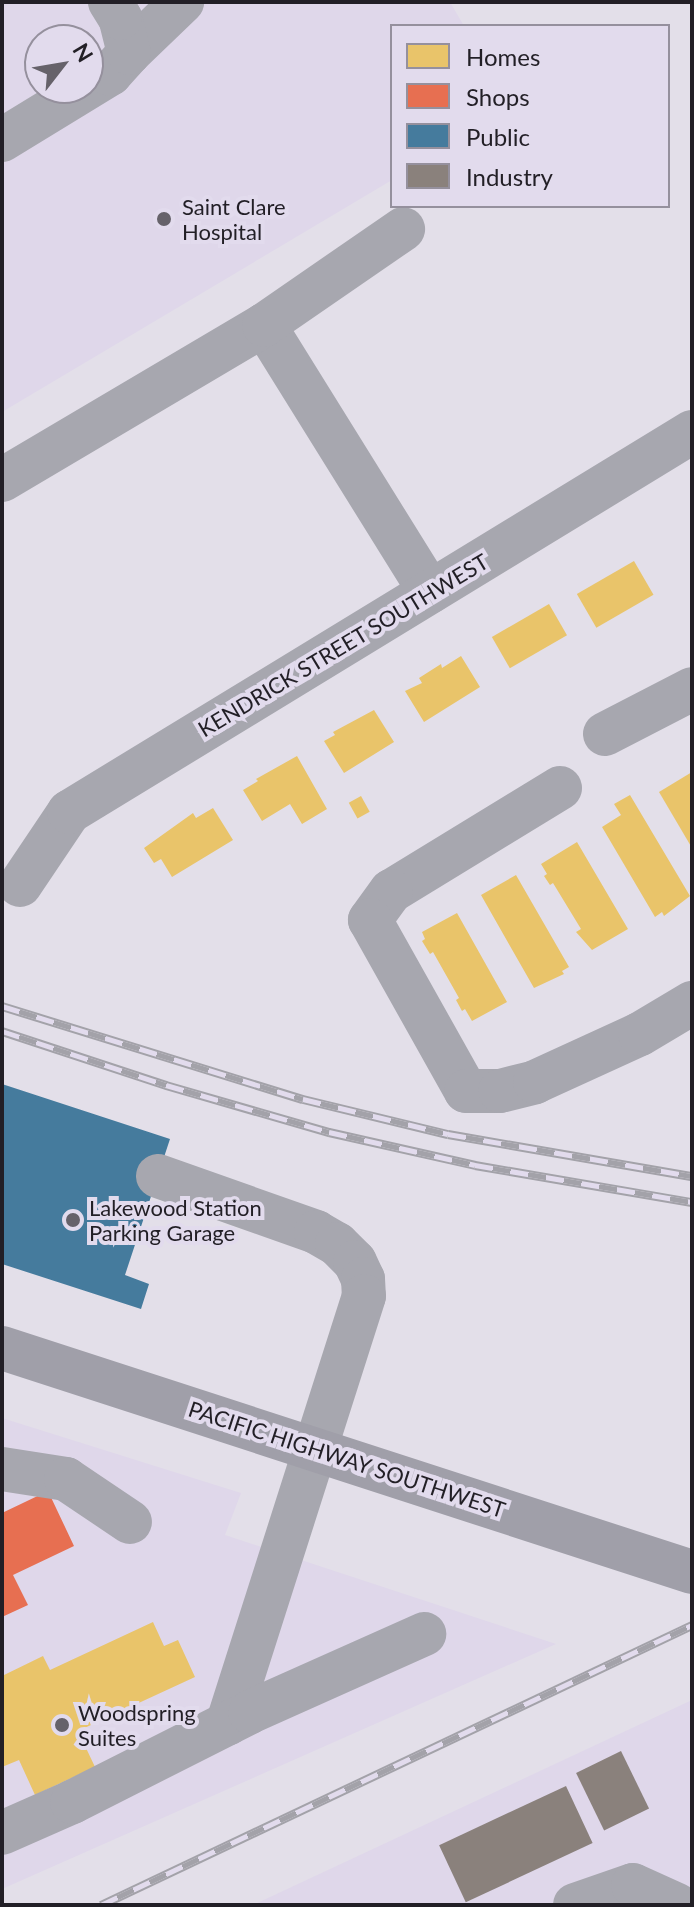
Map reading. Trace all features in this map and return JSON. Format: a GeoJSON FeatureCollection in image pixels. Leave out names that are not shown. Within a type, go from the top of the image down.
{"type":"FeatureCollection","features":[{"type":"Feature","properties":{"kind":"main road","name":"PACIFIC HIGHWAY SOUTHWEST"},"geometry":{"type":"LineString","coordinates":[[2,1348],[692,1572]]}},
{"type":"Feature","properties":{"kind":"street"},"geometry":{"type":"LineString","coordinates":[[110,2],[120,18],[129,53]]}},
{"type":"Feature","properties":{"kind":"street"},"geometry":{"type":"LineString","coordinates":[[2,140],[110,74],[182,2]]}},
{"type":"Feature","properties":{"kind":"street"},"geometry":{"type":"LineString","coordinates":[[2,480],[264,325],[403,229]]}},
{"type":"Feature","properties":{"kind":"street"},"geometry":{"type":"LineString","coordinates":[[264,325],[430,592]]}},
{"type":"Feature","properties":{"kind":"street","name":"KENDRICK STREET SOUTHWEST"},"geometry":{"type":"LineString","coordinates":[[8,878],[69,812],[692,432]]}},
{"type":"Feature","properties":{"kind":"street"},"geometry":{"type":"LineString","coordinates":[[605,734],[692,689]]}},
{"type":"Feature","properties":{"kind":"street"},"geometry":{"type":"LineString","coordinates":[[560,788],[391,891],[370,920],[466,1091],[500,1091],[535,1082],[640,1034],[692,1003]]}},
{"type":"Feature","properties":{"kind":"street"},"geometry":{"type":"LineString","coordinates":[[158,1176],[316,1232],[337,1244],[355,1262],[363,1279],[364,1296],[227,1724]]}},
{"type":"Feature","properties":{"kind":"street"},"geometry":{"type":"LineString","coordinates":[[2,1469],[66,1479],[130,1522]]}},
{"type":"Feature","properties":{"kind":"street"},"geometry":{"type":"LineString","coordinates":[[2,1833],[72,1802],[227,1724],[424,1634]]}},
{"type":"Feature","properties":{"kind":"street"},"geometry":{"type":"LineString","coordinates":[[575,1905],[633,1885],[677,1905]]}},
{"type":"Feature","properties":{"kind":"shaded area","name":"Saint Clare Hospital"},"geometry":{"type":"Polygon","coordinates":[[[2,2],[450,2],[463,24],[390,24],[390,181],[2,412],[2,2]]]}},
{"type":"Feature","properties":{"kind":"shaded area"},"geometry":{"type":"Polygon","coordinates":[[[2,1418],[241,1493],[225,1535],[556,1644],[2,1889],[2,1418]]]}},
{"type":"Feature","properties":{"kind":"shaded area"},"geometry":{"type":"Polygon","coordinates":[[[692,1700],[692,1905],[253,1905],[692,1700]]]}},
{"type":"Feature","properties":{"kind":"building: Homes"},"geometry":{"type":"Polygon","coordinates":[[[634,561],[654,595],[596,628],[577,594],[634,561]]]}},
{"type":"Feature","properties":{"kind":"building: Homes"},"geometry":{"type":"Polygon","coordinates":[[[549,604],[567,635],[510,668],[492,637],[549,604]]]}},
{"type":"Feature","properties":{"kind":"building: Homes"},"geometry":{"type":"Polygon","coordinates":[[[461,656],[480,687],[424,722],[405,691],[422,683],[419,678],[441,664],[442,668],[461,656]]]}},
{"type":"Feature","properties":{"kind":"building: Homes"},"geometry":{"type":"Polygon","coordinates":[[[374,710],[394,742],[344,773],[324,741],[335,735],[333,732],[374,710]]]}},
{"type":"Feature","properties":{"kind":"building: Homes"},"geometry":{"type":"Polygon","coordinates":[[[297,756],[327,809],[302,824],[290,804],[262,821],[243,790],[297,756]]]}},
{"type":"Feature","properties":{"kind":"building: Homes"},"geometry":{"type":"Polygon","coordinates":[[[692,772],[692,848],[659,792],[692,772]]]}},
{"type":"Feature","properties":{"kind":"building: Homes"},"geometry":{"type":"Polygon","coordinates":[[[630,795],[690,896],[664,916],[662,912],[655,917],[602,827],[621,815],[614,804],[630,795]]]}},
{"type":"Feature","properties":{"kind":"building: Homes"},"geometry":{"type":"Polygon","coordinates":[[[361,796],[370,812],[357,819],[349,803],[361,796]]]}},
{"type":"Feature","properties":{"kind":"building: Homes"},"geometry":{"type":"Polygon","coordinates":[[[213,808],[233,840],[172,877],[161,859],[154,863],[144,848],[193,813],[196,818],[213,808]]]}},
{"type":"Feature","properties":{"kind":"building: Homes"},"geometry":{"type":"Polygon","coordinates":[[[577,842],[628,929],[592,950],[576,932],[581,929],[553,883],[550,885],[544,876],[547,874],[541,864],[577,842]]]}},
{"type":"Feature","properties":{"kind":"building: Homes"},"geometry":{"type":"Polygon","coordinates":[[[516,875],[569,967],[562,971],[564,974],[534,988],[481,895],[516,875]]]}},
{"type":"Feature","properties":{"kind":"building: Homes"},"geometry":{"type":"Polygon","coordinates":[[[457,913],[507,1002],[472,1021],[465,1009],[462,1011],[456,1000],[459,998],[433,952],[430,954],[422,941],[425,939],[422,932],[457,913]]]}},
{"type":"Feature","properties":{"kind":"building: Homes"},"geometry":{"type":"Polygon","coordinates":[[[153,1622],[164,1646],[178,1640],[195,1677],[78,1731],[95,1767],[35,1795],[19,1760],[2,1767],[2,1676],[43,1656],[50,1670],[153,1622]]]}},
{"type":"Feature","properties":{"kind":"building: Shops"},"geometry":{"type":"Polygon","coordinates":[[[48,1491],[74,1546],[13,1575],[28,1605],[2,1617],[2,1513],[48,1491]]]}},
{"type":"Feature","properties":{"kind":"building: Public","name":"Lakewood Station Parking Garage"},"geometry":{"type":"Polygon","coordinates":[[[2,1084],[170,1139],[125,1275],[149,1284],[141,1309],[2,1264],[2,1084]]]}},
{"type":"Feature","properties":{"kind":"building: Industry"},"geometry":{"type":"Polygon","coordinates":[[[621,1751],[649,1809],[604,1830],[576,1773],[621,1751]]]}},
{"type":"Feature","properties":{"kind":"building: Industry"},"geometry":{"type":"Polygon","coordinates":[[[566,1786],[593,1843],[466,1902],[439,1845],[566,1786]]]}},
{"type":"Feature","properties":{"kind":"railway"},"geometry":{"type":"LineString","coordinates":[[2,1006],[303,1099],[448,1134],[692,1176]]}},
{"type":"Feature","properties":{"kind":"railway"},"geometry":{"type":"LineString","coordinates":[[2,1031],[166,1085],[329,1132],[475,1165],[692,1202]]}},
{"type":"Feature","properties":{"kind":"railway"},"geometry":{"type":"LineString","coordinates":[[101,1905],[692,1625]]}},
{"type":"Feature","properties":{"kind":"place","name":"Saint Clare Hospital"},"geometry":{"type":"Point","coordinates":[164,219]}},
{"type":"Feature","properties":{"kind":"place","name":"Lakewood Station Parking Garage"},"geometry":{"type":"Point","coordinates":[73,1220]}},
{"type":"Feature","properties":{"kind":"place","name":"Woodspring Suites"},"geometry":{"type":"Point","coordinates":[62,1725]}}]}
